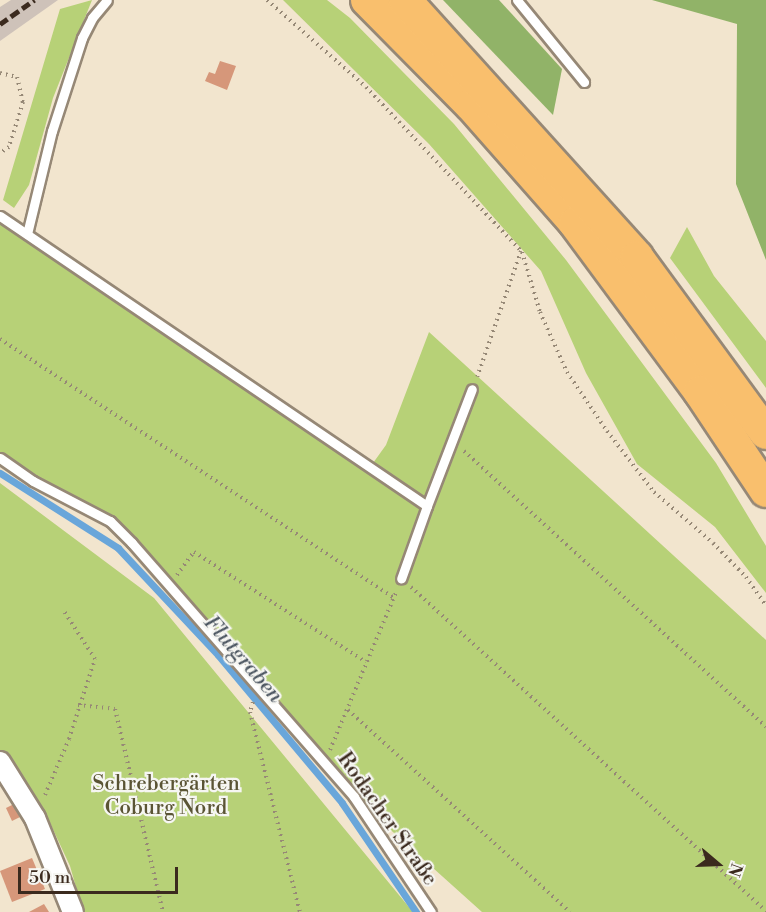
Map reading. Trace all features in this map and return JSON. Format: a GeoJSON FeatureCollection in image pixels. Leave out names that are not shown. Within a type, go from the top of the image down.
{"type":"FeatureCollection","features":[{"type":"Feature","properties":{"kind":"highway"},"geometry":{"type":"LineString","coordinates":[[367,0],[471,105],[575,223],[700,392],[766,491]]}},
{"type":"Feature","properties":{"kind":"highway"},"geometry":{"type":"LineString","coordinates":[[405,0],[637,256],[766,434]]}},
{"type":"Feature","properties":{"kind":"highway"},"geometry":{"type":"LineString","coordinates":[[412,0],[430,26]]}},
{"type":"Feature","properties":{"kind":"street"},"geometry":{"type":"LineString","coordinates":[[0,762],[35,818],[73,912]]}},
{"type":"Feature","properties":{"kind":"lane"},"geometry":{"type":"LineString","coordinates":[[27,234],[52,131],[82,38],[106,0]]}},
{"type":"Feature","properties":{"kind":"lane"},"geometry":{"type":"LineString","coordinates":[[517,0],[584,82]]}},
{"type":"Feature","properties":{"kind":"lane"},"geometry":{"type":"LineString","coordinates":[[0,216],[427,506]]}},
{"type":"Feature","properties":{"kind":"lane"},"geometry":{"type":"LineString","coordinates":[[401,579],[472,389]]}},
{"type":"Feature","properties":{"kind":"lane","name":"Rodacher Straße"},"geometry":{"type":"LineString","coordinates":[[0,458],[33,481],[110,521],[170,585],[354,796],[431,912]]}},
{"type":"Feature","properties":{"kind":"path"},"geometry":{"type":"LineString","coordinates":[[267,0],[366,87],[521,251],[540,312],[567,372],[600,421],[654,492],[713,543],[746,577],[766,606]]}},
{"type":"Feature","properties":{"kind":"path"},"geometry":{"type":"LineString","coordinates":[[0,73],[17,77],[23,102],[9,147],[0,153]]}},
{"type":"Feature","properties":{"kind":"path"},"geometry":{"type":"LineString","coordinates":[[472,389],[521,251]]}},
{"type":"Feature","properties":{"kind":"path"},"geometry":{"type":"LineString","coordinates":[[0,339],[394,598]]}},
{"type":"Feature","properties":{"kind":"path"},"geometry":{"type":"LineString","coordinates":[[453,440],[766,727]]}},
{"type":"Feature","properties":{"kind":"path"},"geometry":{"type":"LineString","coordinates":[[170,585],[194,552],[366,662]]}},
{"type":"Feature","properties":{"kind":"path"},"geometry":{"type":"LineString","coordinates":[[325,761],[401,579],[766,911]]}},
{"type":"Feature","properties":{"kind":"path"},"geometry":{"type":"LineString","coordinates":[[35,818],[69,739],[78,705],[95,659],[64,611]]}},
{"type":"Feature","properties":{"kind":"path"},"geometry":{"type":"LineString","coordinates":[[78,705],[115,710],[164,912]]}},
{"type":"Feature","properties":{"kind":"path"},"geometry":{"type":"LineString","coordinates":[[348,710],[570,912]]}},
{"type":"Feature","properties":{"kind":"path"},"geometry":{"type":"LineString","coordinates":[[250,712],[300,912]]}},
{"type":"Feature","properties":{"kind":"shaded area"},"geometry":{"type":"Polygon","coordinates":[[[11,0],[58,0],[0,41],[0,7],[11,0]]]}},
{"type":"Feature","properties":{"kind":"green space"},"geometry":{"type":"Polygon","coordinates":[[[92,0],[53,98],[29,185],[14,208],[3,200],[60,9],[92,0]]]}},
{"type":"Feature","properties":{"kind":"green space"},"geometry":{"type":"Polygon","coordinates":[[[283,0],[327,0],[350,18],[454,124],[566,260],[716,463],[766,546],[766,593],[715,527],[637,464],[586,373],[541,271],[429,144],[283,0]]]}},
{"type":"Feature","properties":{"kind":"green space"},"geometry":{"type":"Polygon","coordinates":[[[443,0],[499,0],[562,69],[553,115],[443,0]]]}},
{"type":"Feature","properties":{"kind":"green space"},"geometry":{"type":"Polygon","coordinates":[[[652,0],[766,0],[766,260],[736,184],[737,24],[652,0]]]}},
{"type":"Feature","properties":{"kind":"green space"},"geometry":{"type":"Polygon","coordinates":[[[0,223],[368,470],[386,445],[429,332],[766,640],[766,912],[482,912],[354,797],[110,521],[0,458],[0,223]]]}},
{"type":"Feature","properties":{"kind":"green space"},"geometry":{"type":"Polygon","coordinates":[[[687,227],[714,276],[766,341],[766,388],[670,258],[687,227]]]}},
{"type":"Feature","properties":{"kind":"green space","name":"Schrebergärten Coburg Nord"},"geometry":{"type":"Polygon","coordinates":[[[0,483],[154,598],[413,912],[83,912],[70,866],[44,810],[0,757],[0,483]]]}},
{"type":"Feature","properties":{"kind":"building"},"geometry":{"type":"Polygon","coordinates":[[[220,61],[236,66],[227,90],[205,81],[209,72],[215,74],[220,61]]]}},
{"type":"Feature","properties":{"kind":"building"},"geometry":{"type":"Polygon","coordinates":[[[14,804],[20,817],[12,821],[6,808],[14,804]]]}},
{"type":"Feature","properties":{"kind":"building"},"geometry":{"type":"Polygon","coordinates":[[[32,858],[45,889],[12,902],[0,871],[32,858]]]}},
{"type":"Feature","properties":{"kind":"building"},"geometry":{"type":"Polygon","coordinates":[[[44,904],[49,912],[29,912],[44,904]]]}},
{"type":"Feature","properties":{"kind":"waterway","name":"Flutgraben"},"geometry":{"type":"LineString","coordinates":[[0,473],[118,548],[218,655],[342,803],[416,912]]}},
{"type":"Feature","properties":{"kind":"railway"},"geometry":{"type":"LineString","coordinates":[[0,24],[34,0]]}}]}
